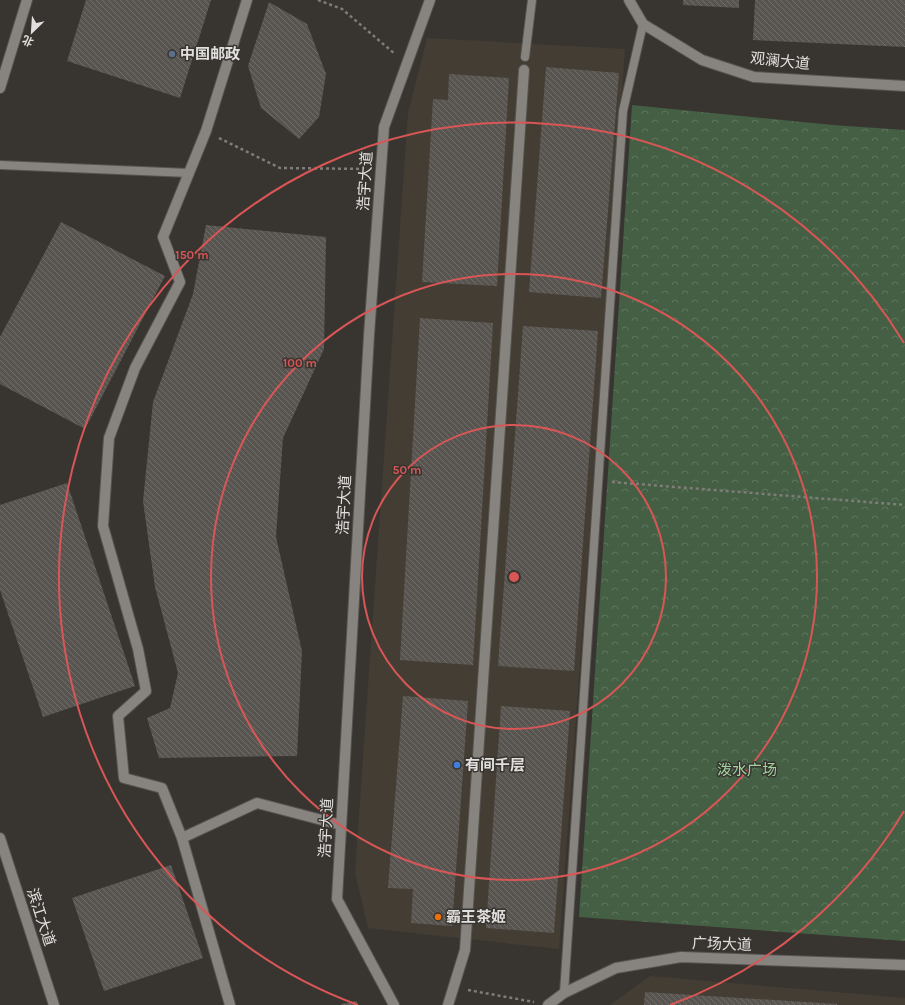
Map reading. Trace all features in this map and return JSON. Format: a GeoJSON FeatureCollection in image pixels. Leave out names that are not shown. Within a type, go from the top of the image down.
{"type":"FeatureCollection","features":[{"type":"Feature","properties":{"kind":"street"},"geometry":{"type":"LineString","coordinates":[[0,88],[27,0]]}},
{"type":"Feature","properties":{"kind":"street"},"geometry":{"type":"LineString","coordinates":[[230,1005],[182,838],[162,788],[124,778],[118,716],[146,690],[138,649],[103,526],[109,438],[135,368],[180,282],[163,237],[206,131],[247,0]]}},
{"type":"Feature","properties":{"kind":"street","name":"浩宇大道"},"geometry":{"type":"LineString","coordinates":[[394,1005],[336,899],[369,335],[384,127],[430,0]]}},
{"type":"Feature","properties":{"kind":"street","name":"观澜大道"},"geometry":{"type":"LineString","coordinates":[[629,0],[643,24],[702,60],[754,76],[905,86]]}},
{"type":"Feature","properties":{"kind":"street"},"geometry":{"type":"LineString","coordinates":[[448,1005],[466,950],[524,70]]}},
{"type":"Feature","properties":{"kind":"street"},"geometry":{"type":"LineString","coordinates":[[182,838],[257,803],[341,825]]}},
{"type":"Feature","properties":{"kind":"street","name":"滨江大道"},"geometry":{"type":"LineString","coordinates":[[0,838],[54,1005]]}},
{"type":"Feature","properties":{"kind":"street","name":"广场大道"},"geometry":{"type":"LineString","coordinates":[[548,1005],[564,993],[616,968],[681,957],[905,966]]}},
{"type":"Feature","properties":{"kind":"lane"},"geometry":{"type":"LineString","coordinates":[[525,57],[532,0]]}},
{"type":"Feature","properties":{"kind":"lane"},"geometry":{"type":"LineString","coordinates":[[564,993],[623,111],[643,24]]}},
{"type":"Feature","properties":{"kind":"lane"},"geometry":{"type":"LineString","coordinates":[[0,165],[189,174]]}},
{"type":"Feature","properties":{"kind":"path"},"geometry":{"type":"LineString","coordinates":[[318,0],[342,9],[407,65]]}},
{"type":"Feature","properties":{"kind":"path"},"geometry":{"type":"LineString","coordinates":[[206,131],[280,168],[381,169]]}},
{"type":"Feature","properties":{"kind":"path"},"geometry":{"type":"LineString","coordinates":[[597,482],[905,505]]}},
{"type":"Feature","properties":{"kind":"path"},"geometry":{"type":"LineString","coordinates":[[453,988],[548,1005]]}},
{"type":"Feature","properties":{"kind":"shaded area"},"geometry":{"type":"Polygon","coordinates":[[[427,38],[625,49],[559,949],[368,928],[355,873],[408,113],[427,38]]]}},
{"type":"Feature","properties":{"kind":"shaded area"},"geometry":{"type":"Polygon","coordinates":[[[650,976],[905,998],[905,1005],[610,1005],[650,976]]]}},
{"type":"Feature","properties":{"kind":"green space","name":"泼水广场"},"geometry":{"type":"Polygon","coordinates":[[[632,105],[833,125],[905,130],[905,941],[579,917],[632,105]]]}},
{"type":"Feature","properties":{"kind":"building"},"geometry":{"type":"Polygon","coordinates":[[[86,0],[211,0],[180,98],[67,61],[86,0]]]}},
{"type":"Feature","properties":{"kind":"building"},"geometry":{"type":"Polygon","coordinates":[[[683,0],[739,0],[739,8],[683,5],[683,0]]]}},
{"type":"Feature","properties":{"kind":"building"},"geometry":{"type":"Polygon","coordinates":[[[755,0],[905,0],[905,47],[753,40],[755,0]]]}},
{"type":"Feature","properties":{"kind":"building"},"geometry":{"type":"Polygon","coordinates":[[[269,2],[307,24],[326,74],[319,117],[299,139],[261,108],[248,66],[269,2]]]}},
{"type":"Feature","properties":{"kind":"building"},"geometry":{"type":"Polygon","coordinates":[[[546,67],[619,73],[601,298],[529,292],[546,67]]]}},
{"type":"Feature","properties":{"kind":"building"},"geometry":{"type":"Polygon","coordinates":[[[449,74],[509,78],[497,286],[422,282],[433,99],[448,100],[449,74]]]}},
{"type":"Feature","properties":{"kind":"building"},"geometry":{"type":"Polygon","coordinates":[[[61,222],[165,276],[85,429],[0,384],[0,337],[61,222]]]}},
{"type":"Feature","properties":{"kind":"building"},"geometry":{"type":"Polygon","coordinates":[[[206,225],[326,237],[324,349],[283,438],[276,537],[302,651],[297,756],[159,758],[147,718],[170,708],[178,673],[155,587],[143,501],[153,402],[193,294],[206,225]]]}},
{"type":"Feature","properties":{"kind":"building"},"geometry":{"type":"Polygon","coordinates":[[[420,318],[493,323],[473,665],[400,660],[420,318]]]}},
{"type":"Feature","properties":{"kind":"building"},"geometry":{"type":"Polygon","coordinates":[[[523,326],[598,331],[574,671],[498,666],[523,326]]]}},
{"type":"Feature","properties":{"kind":"building"},"geometry":{"type":"Polygon","coordinates":[[[67,483],[135,686],[43,717],[0,590],[0,505],[67,483]]]}},
{"type":"Feature","properties":{"kind":"building"},"geometry":{"type":"Polygon","coordinates":[[[403,696],[468,701],[452,926],[411,923],[413,889],[388,888],[403,696]]]}},
{"type":"Feature","properties":{"kind":"building"},"geometry":{"type":"Polygon","coordinates":[[[501,706],[570,711],[554,933],[486,928],[501,706]]]}},
{"type":"Feature","properties":{"kind":"building"},"geometry":{"type":"Polygon","coordinates":[[[171,865],[203,958],[104,991],[72,898],[171,865]]]}},
{"type":"Feature","properties":{"kind":"building"},"geometry":{"type":"Polygon","coordinates":[[[645,992],[837,1004],[837,1005],[644,1005],[645,992]]]}},
{"type":"Feature","properties":{"kind":"building"},"geometry":{"type":"Polygon","coordinates":[[[357,1001],[357,1005],[341,1005],[341,1004],[357,1001]]]}},
{"type":"Feature","properties":{"kind":"place","name":"中国邮政"},"geometry":{"type":"Point","coordinates":[172,54]}},
{"type":"Feature","properties":{"kind":"place","name":"有间千层"},"geometry":{"type":"Point","coordinates":[457,765]}},
{"type":"Feature","properties":{"kind":"place","name":"霸王茶姬"},"geometry":{"type":"Point","coordinates":[438,917]}}]}
